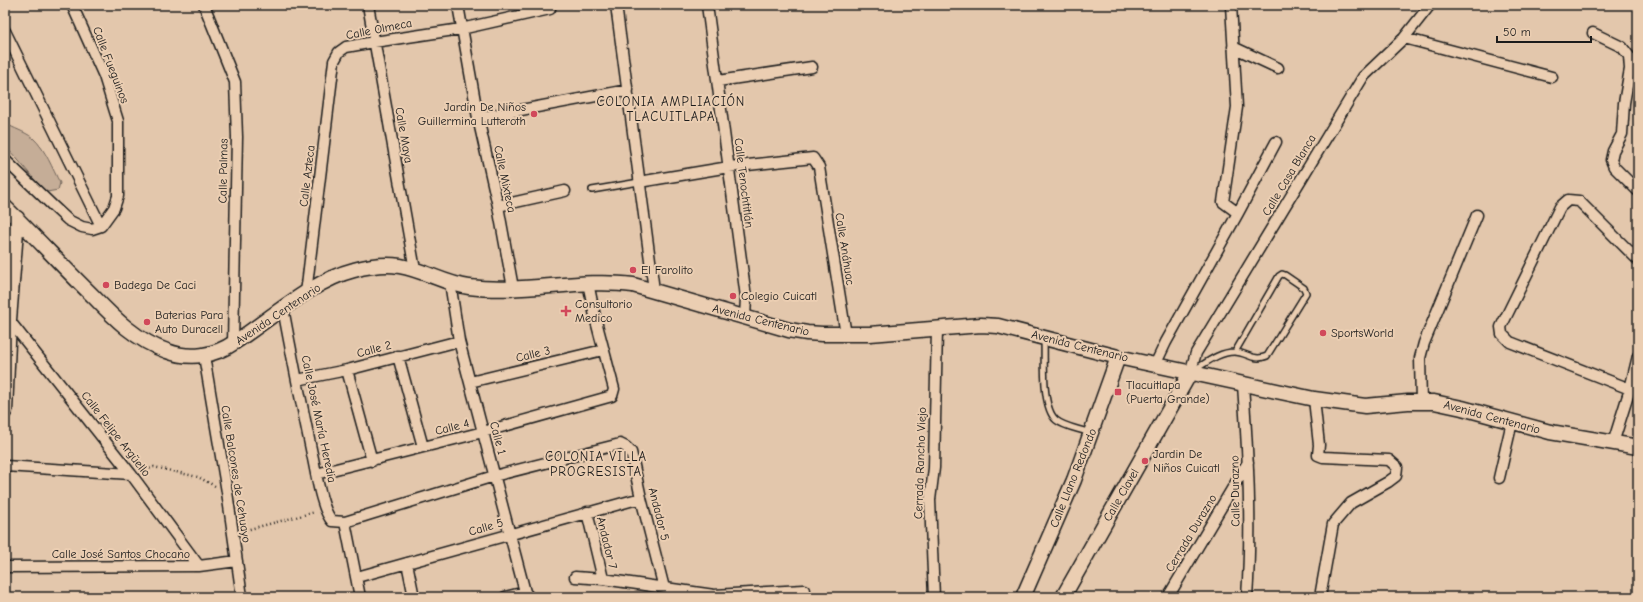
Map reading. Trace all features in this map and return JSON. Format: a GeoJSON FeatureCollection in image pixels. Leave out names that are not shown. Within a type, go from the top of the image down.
{"type":"FeatureCollection","features":[{"type":"Feature","properties":{"kind":"main road","name":"Avenida Centenario"},"geometry":{"type":"LineString","coordinates":[[5,207],[119,322],[142,339],[167,352],[185,355],[204,356],[233,344],[283,308],[340,274],[354,270],[401,266],[468,287],[513,288],[611,282],[654,290],[745,318],[801,332],[846,335],[981,325],[998,326],[1118,357],[1314,399],[1365,406],[1421,402],[1445,404],[1550,432],[1638,447]]}},
{"type":"Feature","properties":{"kind":"main road"},"geometry":{"type":"LineString","coordinates":[[5,411],[16,218]]}},
{"type":"Feature","properties":{"kind":"main road","name":"Calle Llano Redondo"},"geometry":{"type":"LineString","coordinates":[[1023,597],[1074,480],[1118,357]]}},
{"type":"Feature","properties":{"kind":"main road","name":"Calle Clavel"},"geometry":{"type":"LineString","coordinates":[[1063,597],[1190,372]]}},
{"type":"Feature","properties":{"kind":"street","name":"Calle Fueguinos"},"geometry":{"type":"LineString","coordinates":[[72,5],[104,76],[118,121],[118,196],[114,208],[101,226]]}},
{"type":"Feature","properties":{"kind":"street","name":"Calle Palmas"},"geometry":{"type":"LineString","coordinates":[[204,5],[235,82],[237,137],[233,344]]}},
{"type":"Feature","properties":{"kind":"street","name":"Calle Maya"},"geometry":{"type":"LineString","coordinates":[[368,5],[415,270]]}},
{"type":"Feature","properties":{"kind":"street","name":"Calle Mixteca"},"geometry":{"type":"LineString","coordinates":[[458,5],[461,29],[478,118],[498,206],[513,288]]}},
{"type":"Feature","properties":{"kind":"street","name":"Calle Olmeca"},"geometry":{"type":"LineString","coordinates":[[334,61],[339,52],[346,47],[461,29],[550,9],[549,5]]}},
{"type":"Feature","properties":{"kind":"street"},"geometry":{"type":"LineString","coordinates":[[616,5],[654,290]]}},
{"type":"Feature","properties":{"kind":"street","name":"Calle Tenochtitlán"},"geometry":{"type":"LineString","coordinates":[[707,5],[730,167],[746,297],[745,318]]}},
{"type":"Feature","properties":{"kind":"street"},"geometry":{"type":"LineString","coordinates":[[1231,5],[1237,107],[1223,202],[1238,213]]}},
{"type":"Feature","properties":{"kind":"street","name":"Calle Casa Blanca"},"geometry":{"type":"LineString","coordinates":[[1190,372],[1196,353],[1363,77],[1404,38],[1430,5]]}},
{"type":"Feature","properties":{"kind":"street"},"geometry":{"type":"LineString","coordinates":[[5,31],[101,226],[92,229],[82,227],[68,220],[5,160]]}},
{"type":"Feature","properties":{"kind":"street"},"geometry":{"type":"LineString","coordinates":[[1593,32],[1622,47],[1629,56],[1630,69],[1624,103],[1622,134],[1613,151],[1611,160],[1614,167],[1638,191]]}},
{"type":"Feature","properties":{"kind":"street"},"geometry":{"type":"LineString","coordinates":[[1404,38],[1552,77]]}},
{"type":"Feature","properties":{"kind":"street"},"geometry":{"type":"LineString","coordinates":[[1233,47],[1278,68]]}},
{"type":"Feature","properties":{"kind":"street","name":"Calle Azteca"},"geometry":{"type":"LineString","coordinates":[[306,293],[334,61]]}},
{"type":"Feature","properties":{"kind":"street"},"geometry":{"type":"LineString","coordinates":[[718,81],[812,67]]}},
{"type":"Feature","properties":{"kind":"street"},"geometry":{"type":"LineString","coordinates":[[478,118],[628,90]]}},
{"type":"Feature","properties":{"kind":"street"},"geometry":{"type":"LineString","coordinates":[[1155,365],[1166,342],[1276,142]]}},
{"type":"Feature","properties":{"kind":"street","name":"Calle Anáhuac"},"geometry":{"type":"LineString","coordinates":[[730,167],[813,158],[819,167],[846,335]]}},
{"type":"Feature","properties":{"kind":"street"},"geometry":{"type":"LineString","coordinates":[[639,182],[730,167]]}},
{"type":"Feature","properties":{"kind":"street"},"geometry":{"type":"LineString","coordinates":[[498,206],[565,191]]}},
{"type":"Feature","properties":{"kind":"street"},"geometry":{"type":"LineString","coordinates":[[1630,389],[1510,342],[1502,334],[1501,327],[1560,207],[1568,200],[1579,201],[1638,260]]}},
{"type":"Feature","properties":{"kind":"street"},"geometry":{"type":"LineString","coordinates":[[1421,402],[1420,358],[1424,343],[1478,215]]}},
{"type":"Feature","properties":{"kind":"street","name":"Calle 1"},"geometry":{"type":"LineString","coordinates":[[450,282],[459,341],[527,595]]}},
{"type":"Feature","properties":{"kind":"street"},"geometry":{"type":"LineString","coordinates":[[588,284],[603,350]]}},
{"type":"Feature","properties":{"kind":"street","name":"Calle José María Heredia"},"geometry":{"type":"LineString","coordinates":[[283,308],[296,380],[325,510]]}},
{"type":"Feature","properties":{"kind":"street","name":"Calle Felipe Argüello"},"geometry":{"type":"LineString","coordinates":[[9,320],[131,474],[198,566]]}},
{"type":"Feature","properties":{"kind":"street","name":"Cerrada Rancho Viejo"},"geometry":{"type":"LineString","coordinates":[[934,597],[930,500],[934,468],[937,329]]}},
{"type":"Feature","properties":{"kind":"street","name":"Calle 2"},"geometry":{"type":"LineString","coordinates":[[296,380],[347,370],[459,341]]}},
{"type":"Feature","properties":{"kind":"street","name":"Calle 3"},"geometry":{"type":"LineString","coordinates":[[470,382],[603,350]]}},
{"type":"Feature","properties":{"kind":"street","name":"Calle 4"},"geometry":{"type":"LineString","coordinates":[[316,474],[483,432],[612,396],[614,389],[603,350]]}},
{"type":"Feature","properties":{"kind":"street","name":"Calle Balcones de Cehuayo"},"geometry":{"type":"LineString","coordinates":[[204,356],[227,492],[242,597]]}},
{"type":"Feature","properties":{"kind":"street"},"geometry":{"type":"LineString","coordinates":[[398,356],[423,447]]}},
{"type":"Feature","properties":{"kind":"street"},"geometry":{"type":"LineString","coordinates":[[1613,443],[1630,389],[1638,356]]}},
{"type":"Feature","properties":{"kind":"street"},"geometry":{"type":"LineString","coordinates":[[347,370],[372,461]]}},
{"type":"Feature","properties":{"kind":"street","name":"Calle Durazno"},"geometry":{"type":"LineString","coordinates":[[1243,385],[1248,462],[1247,597]]}},
{"type":"Feature","properties":{"kind":"street"},"geometry":{"type":"LineString","coordinates":[[1314,399],[1319,445],[1318,455],[1389,460],[1397,467],[1396,476],[1351,503],[1333,524],[1320,597]]}},
{"type":"Feature","properties":{"kind":"street"},"geometry":{"type":"LineString","coordinates":[[1499,478],[1512,422]]}},
{"type":"Feature","properties":{"kind":"street","name":"Andador 5"},"geometry":{"type":"LineString","coordinates":[[494,476],[620,444],[626,447],[632,452],[641,498],[664,588]]}},
{"type":"Feature","properties":{"kind":"street","name":"Cerrada Durazno"},"geometry":{"type":"LineString","coordinates":[[1168,597],[1248,462]]}},
{"type":"Feature","properties":{"kind":"street"},"geometry":{"type":"LineString","coordinates":[[5,466],[131,474]]}},
{"type":"Feature","properties":{"kind":"street"},"geometry":{"type":"LineString","coordinates":[[325,510],[332,521],[345,522],[494,476]]}},
{"type":"Feature","properties":{"kind":"street","name":"Calle 5"},"geometry":{"type":"LineString","coordinates":[[357,577],[586,512],[641,498]]}},
{"type":"Feature","properties":{"kind":"street","name":"Andador 7"},"geometry":{"type":"LineString","coordinates":[[586,512],[603,579]]}},
{"type":"Feature","properties":{"kind":"street"},"geometry":{"type":"LineString","coordinates":[[345,522],[360,597]]}},
{"type":"Feature","properties":{"kind":"street","name":"Calle José Santos Chocano"},"geometry":{"type":"LineString","coordinates":[[5,567],[198,566],[236,561]]}},
{"type":"Feature","properties":{"kind":"street"},"geometry":{"type":"LineString","coordinates":[[407,563],[414,597]]}},
{"type":"Feature","properties":{"kind":"street"},"geometry":{"type":"LineString","coordinates":[[575,577],[603,579],[714,595],[804,590]]}},
{"type":"Feature","properties":{"kind":"street"},"geometry":{"type":"LineString","coordinates":[[506,597],[527,595]]}},
{"type":"Feature","properties":{"kind":"lane"},"geometry":{"type":"LineString","coordinates":[[592,190],[639,182]]}},
{"type":"Feature","properties":{"kind":"lane"},"geometry":{"type":"LineString","coordinates":[[1190,372],[1219,355],[1235,352],[1260,359],[1267,356],[1306,293],[1304,288],[1285,275],[1282,274],[1279,276],[1235,352]]}},
{"type":"Feature","properties":{"kind":"lane"},"geometry":{"type":"LineString","coordinates":[[1044,337],[1046,402],[1050,413],[1056,421],[1091,433]]}},
{"type":"Feature","properties":{"kind":"path"},"geometry":{"type":"LineString","coordinates":[[131,474],[154,467],[198,477],[227,492]]}},
{"type":"Feature","properties":{"kind":"path"},"geometry":{"type":"LineString","coordinates":[[232,533],[325,510]]}},
{"type":"Feature","properties":{"kind":"shaded area"},"geometry":{"type":"Polygon","coordinates":[[[5,123],[30,136],[38,143],[60,183],[58,190],[47,192],[5,147],[5,123]]]}},
{"type":"Feature","properties":{"kind":"place","name":"Jardin De Niños Guillermina Lutteroth"},"geometry":{"type":"Point","coordinates":[534,114]}},
{"type":"Feature","properties":{"kind":"place","name":"El Farolito"},"geometry":{"type":"Point","coordinates":[633,270]}},
{"type":"Feature","properties":{"kind":"place","name":"Badega De Caci"},"geometry":{"type":"Point","coordinates":[106,285]}},
{"type":"Feature","properties":{"kind":"place","name":"Colegio Cuicatl"},"geometry":{"type":"Point","coordinates":[733,296]}},
{"type":"Feature","properties":{"kind":"place","name":"Consultorio Medico"},"geometry":{"type":"Point","coordinates":[566,311]}},
{"type":"Feature","properties":{"kind":"place","name":"Baterias Para Auto Duracell"},"geometry":{"type":"Point","coordinates":[147,322]}},
{"type":"Feature","properties":{"kind":"place","name":"SportsWorld"},"geometry":{"type":"Point","coordinates":[1323,333]}},
{"type":"Feature","properties":{"kind":"place","name":"Tlacuitlapa (Puerta Grande)"},"geometry":{"type":"Point","coordinates":[1118,392]}},
{"type":"Feature","properties":{"kind":"place","name":"Jardin De Niños Cuicatl"},"geometry":{"type":"Point","coordinates":[1145,461]}},
{"type":"Feature","properties":{"kind":"district","name":"COLONIA AMPLIACIÓN TLACUITLAPA"},"geometry":{"type":"Point","coordinates":[671,108]}},
{"type":"Feature","properties":{"kind":"district","name":"COLONIA VILLA PROGRESISTA"},"geometry":{"type":"Point","coordinates":[596,464]}}]}
